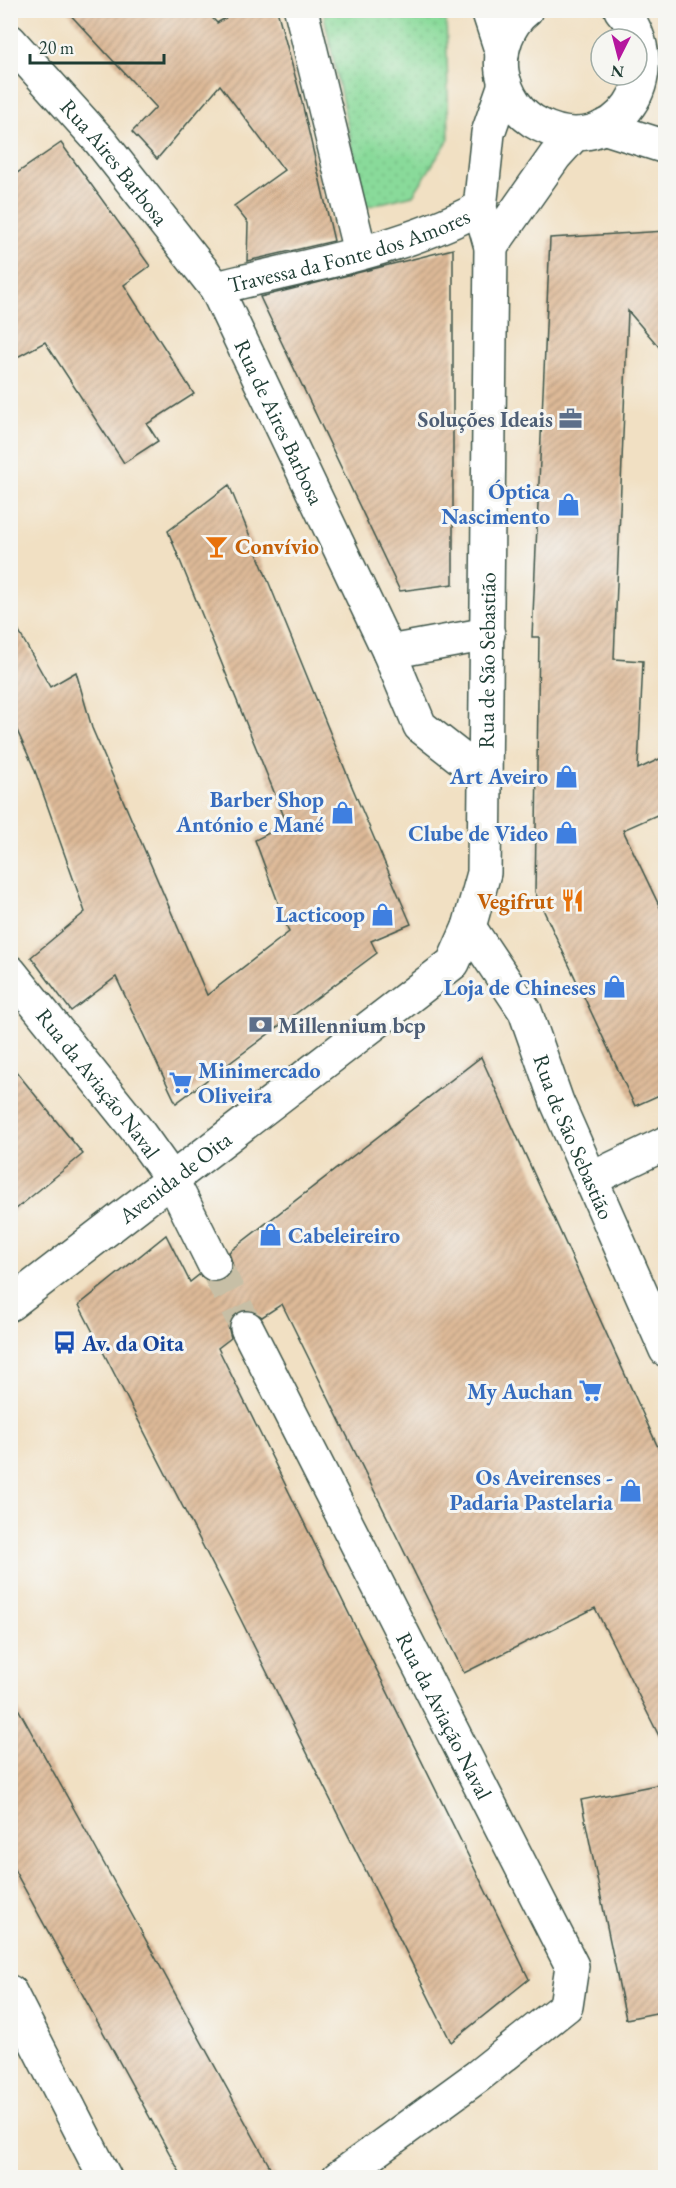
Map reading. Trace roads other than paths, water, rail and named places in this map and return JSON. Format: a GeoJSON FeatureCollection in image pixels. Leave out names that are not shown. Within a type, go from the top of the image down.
{"type":"FeatureCollection","features":[{"type":"Feature","properties":{"kind":"street"},"geometry":{"type":"LineString","coordinates":[[301,10],[360,252]]}},
{"type":"Feature","properties":{"kind":"street"},"geometry":{"type":"LineString","coordinates":[[488,10],[514,104],[530,120],[551,131],[589,131],[666,147]]}},
{"type":"Feature","properties":{"kind":"street","name":"Rua de São Sebastião"},"geometry":{"type":"LineString","coordinates":[[526,10],[508,32],[503,69],[488,133],[480,208],[491,247],[488,634],[484,873],[469,927],[525,1011],[557,1102],[666,1350]]}},
{"type":"Feature","properties":{"kind":"street"},"geometry":{"type":"LineString","coordinates":[[621,10],[633,27]]}},
{"type":"Feature","properties":{"kind":"street","name":"Rua Aires Barbosa"},"geometry":{"type":"LineString","coordinates":[[10,41],[100,141],[216,288]]}},
{"type":"Feature","properties":{"kind":"street"},"geometry":{"type":"LineString","coordinates":[[649,63],[666,82]]}},
{"type":"Feature","properties":{"kind":"street"},"geometry":{"type":"LineString","coordinates":[[491,247],[555,156],[589,131],[621,116],[635,98],[639,87]]}},
{"type":"Feature","properties":{"kind":"street","name":"Travessa da Fonte dos Amores"},"geometry":{"type":"LineString","coordinates":[[216,288],[360,252],[445,227],[480,208]]}},
{"type":"Feature","properties":{"kind":"street","name":"Rua de Aires Barbosa"},"geometry":{"type":"LineString","coordinates":[[216,288],[389,651],[420,726],[485,777]]}},
{"type":"Feature","properties":{"kind":"street"},"geometry":{"type":"LineString","coordinates":[[389,651],[488,634]]}},
{"type":"Feature","properties":{"kind":"street","name":"Avenida de Oita"},"geometry":{"type":"LineString","coordinates":[[10,1304],[453,963],[469,927]]}},
{"type":"Feature","properties":{"kind":"street","name":"Rua da Aviação Naval"},"geometry":{"type":"LineString","coordinates":[[10,972],[136,1129],[171,1178],[214,1264]]}},
{"type":"Feature","properties":{"kind":"street"},"geometry":{"type":"LineString","coordinates":[[591,1179],[666,1143]]}},
{"type":"Feature","properties":{"kind":"street","name":"Rua da Aviação Naval"},"geometry":{"type":"LineString","coordinates":[[247,1328],[572,1966],[566,2006],[478,2076],[338,2178]]}},
{"type":"Feature","properties":{"kind":"street"},"geometry":{"type":"LineString","coordinates":[[10,1992],[105,2178]]}},
{"type":"Feature","properties":{"kind":"tunnel"},"geometry":{"type":"LineString","coordinates":[[214,1264],[247,1328]]}},
{"type":"Feature","properties":{"kind":"place","name":"Soluções Ideais"},"geometry":{"type":"Point","coordinates":[571,419]}},
{"type":"Feature","properties":{"kind":"place","name":"Óptica Nascimento"},"geometry":{"type":"Point","coordinates":[568,504]}},
{"type":"Feature","properties":{"kind":"place","name":"Convívio"},"geometry":{"type":"Point","coordinates":[217,546]}},
{"type":"Feature","properties":{"kind":"place","name":"Art Aveiro"},"geometry":{"type":"Point","coordinates":[566,776]}},
{"type":"Feature","properties":{"kind":"place","name":"Barber Shop António e Mané"},"geometry":{"type":"Point","coordinates":[342,812]}},
{"type":"Feature","properties":{"kind":"place","name":"Clube de Video"},"geometry":{"type":"Point","coordinates":[566,833]}},
{"type":"Feature","properties":{"kind":"place","name":"Vegifrut"},"geometry":{"type":"Point","coordinates":[572,901]}},
{"type":"Feature","properties":{"kind":"place","name":"Lacticoop"},"geometry":{"type":"Point","coordinates":[383,914]}},
{"type":"Feature","properties":{"kind":"place","name":"Loja de Chineses"},"geometry":{"type":"Point","coordinates":[614,987]}},
{"type":"Feature","properties":{"kind":"place","name":"Millennium bcp"},"geometry":{"type":"Point","coordinates":[260,1025]}},
{"type":"Feature","properties":{"kind":"place","name":"Minimercado Oliveira"},"geometry":{"type":"Point","coordinates":[180,1083]}},
{"type":"Feature","properties":{"kind":"place","name":"Cabeleireiro"},"geometry":{"type":"Point","coordinates":[270,1235]}},
{"type":"Feature","properties":{"kind":"place","name":"Av. da Oita"},"geometry":{"type":"Point","coordinates":[64,1343]}},
{"type":"Feature","properties":{"kind":"place","name":"My Auchan"},"geometry":{"type":"Point","coordinates":[591,1391]}},
{"type":"Feature","properties":{"kind":"place","name":"Os Aveirenses - Padaria Pastelaria"},"geometry":{"type":"Point","coordinates":[631,1490]}}]}
